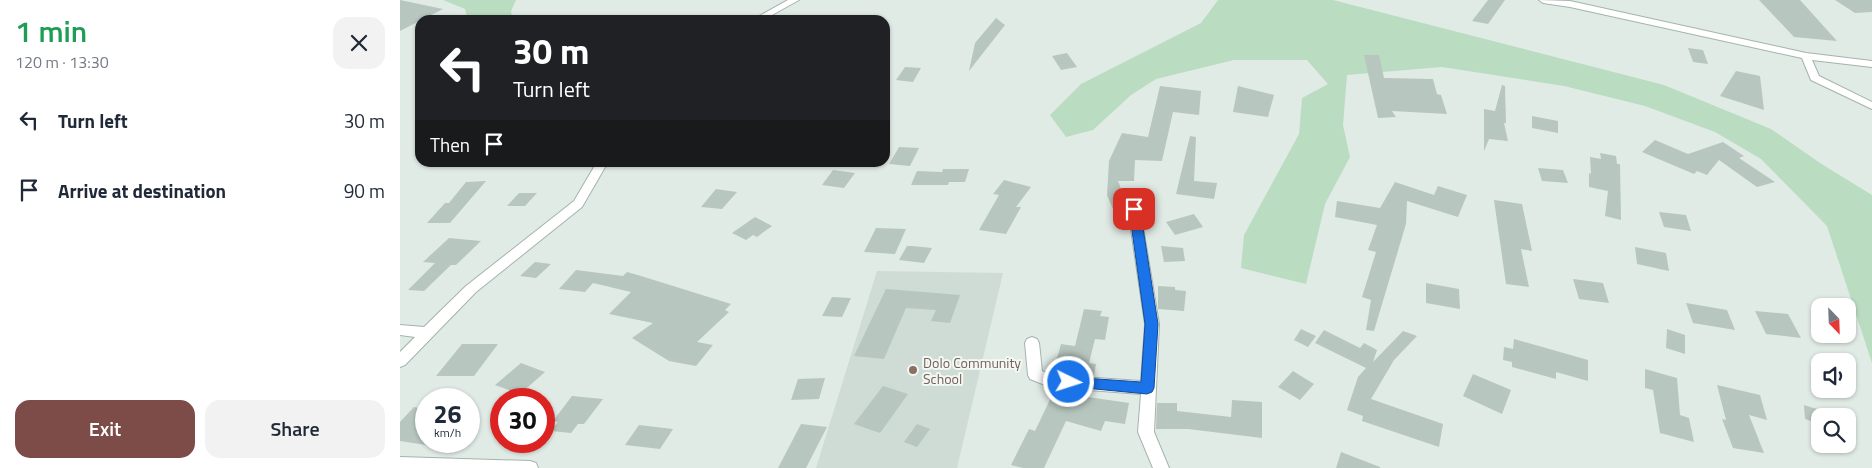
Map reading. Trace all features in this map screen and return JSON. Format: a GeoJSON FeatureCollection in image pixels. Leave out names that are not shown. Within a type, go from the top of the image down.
{"type":"FeatureCollection","features":[{"type":"Feature","properties":{"kind":"street"},"geometry":{"type":"LineString","coordinates":[[766,15],[795,0]]}},
{"type":"Feature","properties":{"kind":"street"},"geometry":{"type":"LineString","coordinates":[[1543,0],[1570,4],[1806,56],[1872,64]]}},
{"type":"Feature","properties":{"kind":"street"},"geometry":{"type":"LineString","coordinates":[[1806,56],[1815,78],[1872,106]]}},
{"type":"Feature","properties":{"kind":"street"},"geometry":{"type":"LineString","coordinates":[[400,361],[471,289],[578,204],[599,167]]}},
{"type":"Feature","properties":{"kind":"street"},"geometry":{"type":"LineString","coordinates":[[1134,209],[1152,324],[1146,432],[1161,468]]}},
{"type":"Feature","properties":{"kind":"street"},"geometry":{"type":"LineString","coordinates":[[400,330],[427,333]]}},
{"type":"Feature","properties":{"kind":"street"},"geometry":{"type":"LineString","coordinates":[[1032,343],[1035,375],[1050,381],[1147,388]]}},
{"type":"Feature","properties":{"kind":"street"},"geometry":{"type":"LineString","coordinates":[[400,464],[530,468]]}},
{"type":"Feature","properties":{"kind":"shaded area","name":"Dolo Community School"},"geometry":{"type":"Polygon","coordinates":[[[877,271],[1003,273],[957,468],[816,468],[877,271]]]}},
{"type":"Feature","properties":{"kind":"green space"},"geometry":{"type":"Polygon","coordinates":[[[443,0],[516,0],[511,11],[512,15],[467,15],[465,9],[443,0]]]}},
{"type":"Feature","properties":{"kind":"green space"},"geometry":{"type":"Polygon","coordinates":[[[1218,0],[1333,0],[1664,85],[1771,129],[1820,163],[1872,195],[1872,363],[1856,314],[1856,298],[1851,298],[1827,226],[1761,159],[1715,132],[1645,106],[1564,86],[1442,67],[1347,75],[1343,125],[1350,157],[1325,204],[1306,284],[1241,268],[1244,235],[1299,134],[1302,98],[1328,84],[1307,60],[1234,60],[1156,79],[1131,95],[1093,130],[1066,137],[1050,115],[1081,84],[1201,23],[1218,0]]]}},
{"type":"Feature","properties":{"kind":"building"},"geometry":{"type":"Polygon","coordinates":[[[400,0],[443,9],[431,15],[415,15],[415,23],[400,31],[400,0]]]}},
{"type":"Feature","properties":{"kind":"building"},"geometry":{"type":"Polygon","coordinates":[[[1488,0],[1505,0],[1488,24],[1472,21],[1488,0]]]}},
{"type":"Feature","properties":{"kind":"building"},"geometry":{"type":"Polygon","coordinates":[[[1759,0],[1800,0],[1837,41],[1794,37],[1759,0]]]}},
{"type":"Feature","properties":{"kind":"building"},"geometry":{"type":"Polygon","coordinates":[[[1835,0],[1872,0],[1872,12],[1855,13],[1835,0]]]}},
{"type":"Feature","properties":{"kind":"building"},"geometry":{"type":"Polygon","coordinates":[[[996,18],[1005,25],[969,71],[975,43],[996,18]]]}},
{"type":"Feature","properties":{"kind":"building"},"geometry":{"type":"Polygon","coordinates":[[[1688,48],[1703,50],[1708,64],[1693,62],[1688,48]]]}},
{"type":"Feature","properties":{"kind":"building"},"geometry":{"type":"Polygon","coordinates":[[[1067,53],[1077,67],[1061,70],[1052,56],[1067,53]]]}},
{"type":"Feature","properties":{"kind":"building"},"geometry":{"type":"Polygon","coordinates":[[[1364,55],[1379,55],[1384,78],[1433,79],[1437,94],[1441,95],[1447,114],[1392,111],[1396,117],[1378,118],[1364,55]]]}},
{"type":"Feature","properties":{"kind":"building"},"geometry":{"type":"Polygon","coordinates":[[[905,67],[921,68],[913,82],[896,80],[905,67]]]}},
{"type":"Feature","properties":{"kind":"building"},"geometry":{"type":"Polygon","coordinates":[[[1736,71],[1760,76],[1764,110],[1720,96],[1736,71]]]}},
{"type":"Feature","properties":{"kind":"building"},"geometry":{"type":"Polygon","coordinates":[[[1502,85],[1505,86],[1506,123],[1504,123],[1508,141],[1489,139],[1484,151],[1484,109],[1495,111],[1502,85]]]}},
{"type":"Feature","properties":{"kind":"building"},"geometry":{"type":"Polygon","coordinates":[[[1160,86],[1201,91],[1199,115],[1173,112],[1162,161],[1135,160],[1134,181],[1118,181],[1128,206],[1113,209],[1107,195],[1109,161],[1122,133],[1148,137],[1160,86]]]}},
{"type":"Feature","properties":{"kind":"building"},"geometry":{"type":"Polygon","coordinates":[[[1238,86],[1274,95],[1268,117],[1233,112],[1238,86]]]}},
{"type":"Feature","properties":{"kind":"building"},"geometry":{"type":"Polygon","coordinates":[[[1532,116],[1558,121],[1558,133],[1532,128],[1532,116]]]}},
{"type":"Feature","properties":{"kind":"building"},"geometry":{"type":"Polygon","coordinates":[[[1190,136],[1196,137],[1194,181],[1217,183],[1214,199],[1176,194],[1190,136]]]}},
{"type":"Feature","properties":{"kind":"building"},"geometry":{"type":"Polygon","coordinates":[[[1655,140],[1688,154],[1723,142],[1744,156],[1739,158],[1775,182],[1757,187],[1719,160],[1707,175],[1697,171],[1694,174],[1642,152],[1655,140]]]}},
{"type":"Feature","properties":{"kind":"building"},"geometry":{"type":"Polygon","coordinates":[[[899,147],[919,148],[910,166],[890,164],[899,147]]]}},
{"type":"Feature","properties":{"kind":"building"},"geometry":{"type":"Polygon","coordinates":[[[1600,153],[1616,156],[1617,164],[1620,164],[1621,220],[1605,216],[1608,191],[1589,187],[1589,173],[1591,174],[1590,157],[1601,159],[1600,153]]]}},
{"type":"Feature","properties":{"kind":"building"},"geometry":{"type":"Polygon","coordinates":[[[1538,168],[1563,170],[1568,183],[1542,181],[1538,168]]]}},
{"type":"Feature","properties":{"kind":"building"},"geometry":{"type":"Polygon","coordinates":[[[943,169],[969,169],[965,182],[949,182],[948,185],[911,185],[917,171],[942,172],[943,169]]]}},
{"type":"Feature","properties":{"kind":"building"},"geometry":{"type":"Polygon","coordinates":[[[833,170],[855,173],[844,188],[822,185],[833,170]]]}},
{"type":"Feature","properties":{"kind":"building"},"geometry":{"type":"Polygon","coordinates":[[[1004,180],[1031,187],[1016,207],[1021,207],[1006,234],[979,230],[999,195],[993,194],[1004,180]]]}},
{"type":"Feature","properties":{"kind":"building"},"geometry":{"type":"Polygon","coordinates":[[[486,181],[450,223],[427,223],[445,203],[449,203],[466,182],[486,181]]]}},
{"type":"Feature","properties":{"kind":"building"},"geometry":{"type":"Polygon","coordinates":[[[1395,182],[1434,195],[1438,186],[1467,195],[1458,217],[1407,201],[1406,224],[1374,331],[1366,330],[1371,300],[1362,297],[1376,252],[1368,250],[1377,225],[1335,217],[1337,201],[1380,208],[1395,182]]]}},
{"type":"Feature","properties":{"kind":"building"},"geometry":{"type":"Polygon","coordinates":[[[716,189],[737,192],[722,209],[701,207],[716,189]]]}},
{"type":"Feature","properties":{"kind":"building"},"geometry":{"type":"Polygon","coordinates":[[[519,193],[537,193],[525,206],[507,206],[519,193]]]}},
{"type":"Feature","properties":{"kind":"building"},"geometry":{"type":"Polygon","coordinates":[[[1494,200],[1522,204],[1532,251],[1521,249],[1529,287],[1506,284],[1494,200]]]}},
{"type":"Feature","properties":{"kind":"building"},"geometry":{"type":"Polygon","coordinates":[[[1659,212],[1686,215],[1691,231],[1664,227],[1659,212]]]}},
{"type":"Feature","properties":{"kind":"building"},"geometry":{"type":"Polygon","coordinates":[[[1194,214],[1203,227],[1175,235],[1166,222],[1194,214]]]}},
{"type":"Feature","properties":{"kind":"building"},"geometry":{"type":"Polygon","coordinates":[[[755,217],[772,226],[757,237],[753,235],[746,240],[732,233],[755,217]]]}},
{"type":"Feature","properties":{"kind":"building"},"geometry":{"type":"Polygon","coordinates":[[[876,228],[906,229],[895,254],[864,252],[876,228]]]}},
{"type":"Feature","properties":{"kind":"building"},"geometry":{"type":"Polygon","coordinates":[[[449,238],[481,241],[456,265],[451,265],[424,291],[408,290],[435,263],[423,262],[449,238]]]}},
{"type":"Feature","properties":{"kind":"building"},"geometry":{"type":"Polygon","coordinates":[[[907,246],[932,248],[924,263],[899,260],[907,246]]]}},
{"type":"Feature","properties":{"kind":"building"},"geometry":{"type":"Polygon","coordinates":[[[1161,246],[1183,248],[1185,261],[1164,262],[1161,246]]]}},
{"type":"Feature","properties":{"kind":"building"},"geometry":{"type":"Polygon","coordinates":[[[1635,247],[1666,253],[1669,271],[1637,264],[1635,247]]]}},
{"type":"Feature","properties":{"kind":"building"},"geometry":{"type":"Polygon","coordinates":[[[535,262],[551,264],[536,278],[520,276],[535,262]]]}},
{"type":"Feature","properties":{"kind":"building"},"geometry":{"type":"Polygon","coordinates":[[[576,270],[623,276],[627,272],[731,304],[725,310],[729,312],[697,342],[713,345],[696,366],[669,361],[632,338],[653,323],[609,314],[631,292],[593,283],[585,292],[559,289],[576,270]]]}},
{"type":"Feature","properties":{"kind":"building"},"geometry":{"type":"Polygon","coordinates":[[[1573,279],[1603,283],[1609,303],[1579,299],[1573,279]]]}},
{"type":"Feature","properties":{"kind":"building"},"geometry":{"type":"Polygon","coordinates":[[[1426,283],[1459,289],[1460,309],[1426,303],[1426,283]]]}},
{"type":"Feature","properties":{"kind":"building"},"geometry":{"type":"Polygon","coordinates":[[[1158,286],[1175,287],[1175,290],[1186,291],[1184,311],[1158,309],[1158,286]]]}},
{"type":"Feature","properties":{"kind":"building"},"geometry":{"type":"Polygon","coordinates":[[[886,289],[960,295],[950,323],[931,321],[936,310],[906,308],[884,359],[854,356],[886,289]]]}},
{"type":"Feature","properties":{"kind":"building"},"geometry":{"type":"Polygon","coordinates":[[[832,297],[851,298],[842,317],[822,316],[832,297]]]}},
{"type":"Feature","properties":{"kind":"building"},"geometry":{"type":"Polygon","coordinates":[[[1686,303],[1727,310],[1735,330],[1693,323],[1686,303]]]}},
{"type":"Feature","properties":{"kind":"building"},"geometry":{"type":"Polygon","coordinates":[[[1084,309],[1102,311],[1100,316],[1109,317],[1105,340],[1095,339],[1089,363],[1096,364],[1094,376],[1053,373],[1061,344],[1075,346],[1084,309]]]}},
{"type":"Feature","properties":{"kind":"building"},"geometry":{"type":"Polygon","coordinates":[[[1755,311],[1788,314],[1801,338],[1766,334],[1755,311]]]}},
{"type":"Feature","properties":{"kind":"building"},"geometry":{"type":"Polygon","coordinates":[[[1301,329],[1316,336],[1308,347],[1294,340],[1301,329]]]}},
{"type":"Feature","properties":{"kind":"building"},"geometry":{"type":"Polygon","coordinates":[[[1667,329],[1685,335],[1685,354],[1666,348],[1667,329]]]}},
{"type":"Feature","properties":{"kind":"building"},"geometry":{"type":"Polygon","coordinates":[[[1324,330],[1360,348],[1364,343],[1377,350],[1373,362],[1403,331],[1417,336],[1394,360],[1371,399],[1443,424],[1439,447],[1362,421],[1363,416],[1347,410],[1358,377],[1366,368],[1315,343],[1324,330]]]}},
{"type":"Feature","properties":{"kind":"building"},"geometry":{"type":"Polygon","coordinates":[[[1514,339],[1588,360],[1588,381],[1556,372],[1556,379],[1512,367],[1512,362],[1503,360],[1504,347],[1513,349],[1514,339]]]}},
{"type":"Feature","properties":{"kind":"building"},"geometry":{"type":"Polygon","coordinates":[[[462,344],[498,344],[474,376],[436,376],[462,344]]]}},
{"type":"Feature","properties":{"kind":"building"},"geometry":{"type":"Polygon","coordinates":[[[521,363],[545,372],[527,388],[503,388],[495,385],[521,363]]]}},
{"type":"Feature","properties":{"kind":"building"},"geometry":{"type":"Polygon","coordinates":[[[1645,369],[1677,378],[1680,415],[1689,418],[1694,442],[1660,433],[1653,390],[1645,388],[1645,369]]]}},
{"type":"Feature","properties":{"kind":"building"},"geometry":{"type":"Polygon","coordinates":[[[1293,371],[1314,384],[1300,400],[1278,387],[1293,371]]]}},
{"type":"Feature","properties":{"kind":"building"},"geometry":{"type":"Polygon","coordinates":[[[1473,374],[1511,390],[1502,414],[1463,396],[1473,374]]]}},
{"type":"Feature","properties":{"kind":"building"},"geometry":{"type":"Polygon","coordinates":[[[825,378],[819,399],[791,400],[798,379],[825,378]]]}},
{"type":"Feature","properties":{"kind":"building"},"geometry":{"type":"Polygon","coordinates":[[[1717,385],[1760,395],[1767,420],[1749,415],[1764,453],[1733,448],[1722,419],[1726,420],[1717,385]]]}},
{"type":"Feature","properties":{"kind":"building"},"geometry":{"type":"Polygon","coordinates":[[[883,386],[908,394],[880,433],[854,424],[883,386]]]}},
{"type":"Feature","properties":{"kind":"building"},"geometry":{"type":"Polygon","coordinates":[[[1055,389],[1090,392],[1088,397],[1129,403],[1125,424],[1105,421],[1101,431],[1066,421],[1044,468],[1023,468],[1011,465],[1029,429],[1035,431],[1055,389]]]}},
{"type":"Feature","properties":{"kind":"building"},"geometry":{"type":"Polygon","coordinates":[[[572,396],[603,399],[584,424],[578,424],[571,433],[555,431],[555,426],[558,422],[555,421],[555,418],[572,396]]]}},
{"type":"Feature","properties":{"kind":"building"},"geometry":{"type":"Polygon","coordinates":[[[1232,400],[1262,402],[1262,438],[1188,429],[1156,429],[1157,403],[1177,403],[1177,411],[1231,417],[1232,400]]]}},
{"type":"Feature","properties":{"kind":"building"},"geometry":{"type":"Polygon","coordinates":[[[1804,405],[1814,408],[1811,408],[1811,421],[1805,419],[1804,405]]]}},
{"type":"Feature","properties":{"kind":"building"},"geometry":{"type":"Polygon","coordinates":[[[415,407],[415,443],[400,441],[400,422],[415,407]]]}},
{"type":"Feature","properties":{"kind":"building"},"geometry":{"type":"Polygon","coordinates":[[[801,424],[827,427],[806,468],[778,468],[801,424]]]}},
{"type":"Feature","properties":{"kind":"building"},"geometry":{"type":"Polygon","coordinates":[[[917,424],[930,429],[917,447],[904,442],[917,424]]]}},
{"type":"Feature","properties":{"kind":"building"},"geometry":{"type":"Polygon","coordinates":[[[639,425],[673,429],[660,449],[625,445],[639,425]]]}},
{"type":"Feature","properties":{"kind":"building"},"geometry":{"type":"Polygon","coordinates":[[[1341,452],[1380,467],[1380,468],[1336,468],[1341,452]]]}},
{"type":"Feature","properties":{"kind":"place","name":"Dolo Community School"},"geometry":{"type":"Point","coordinates":[913,370]}},
{"type":"Feature","properties":{"kind":"route"},"geometry":{"type":"LineString","coordinates":[[1069,382],[1147,388],[1152,324],[1134,209]]}}]}
